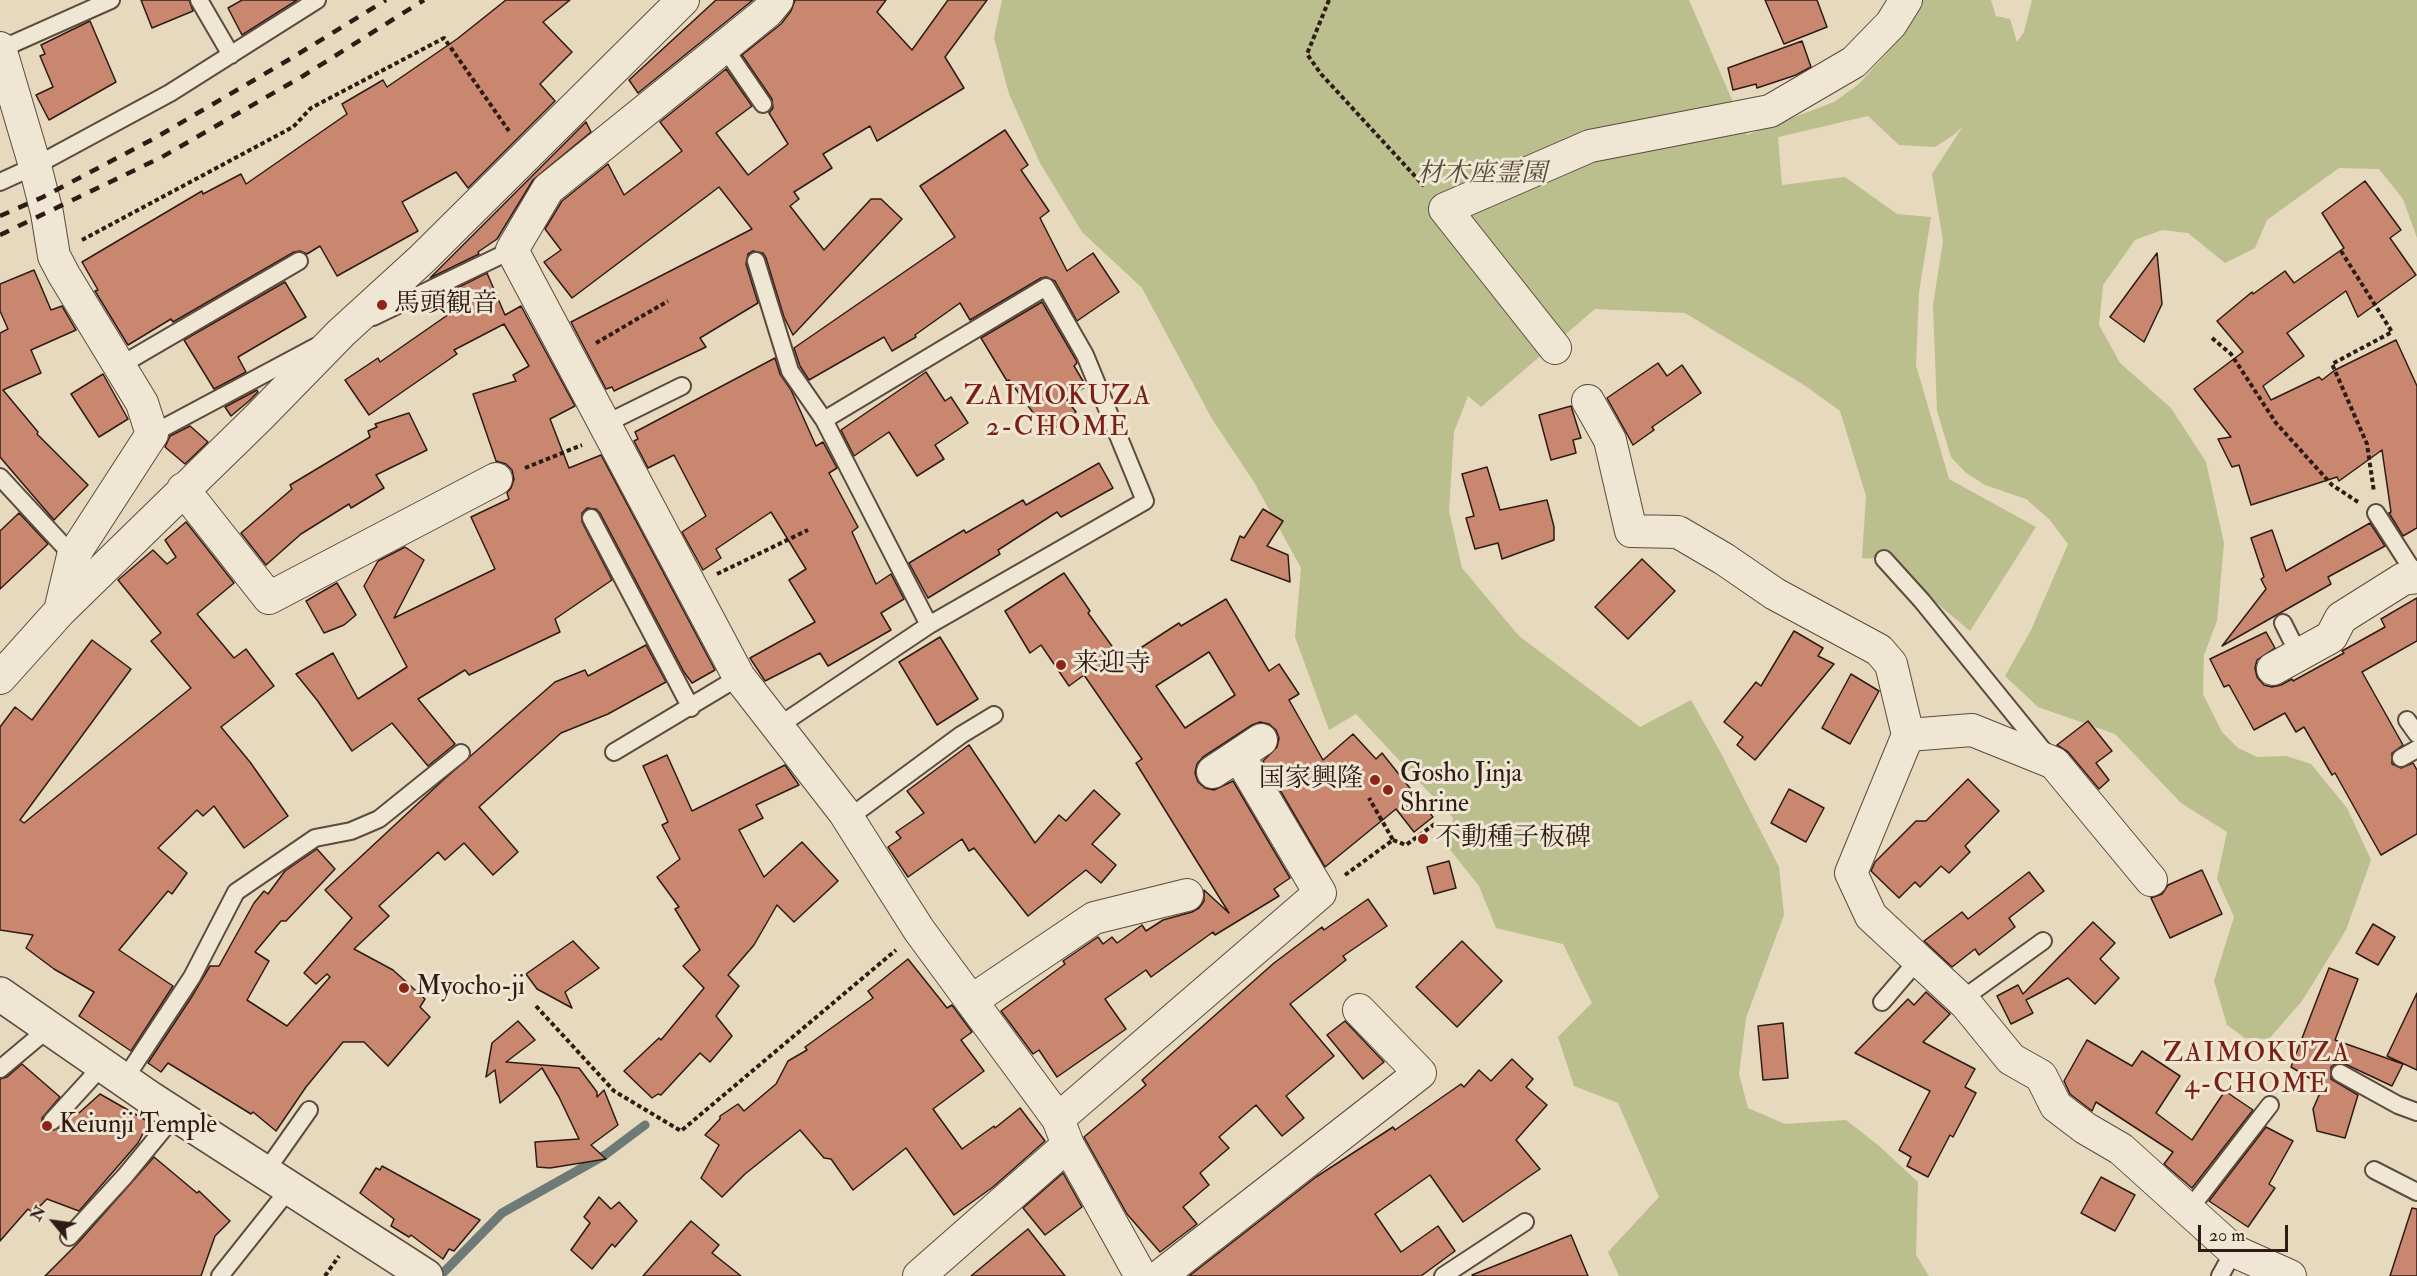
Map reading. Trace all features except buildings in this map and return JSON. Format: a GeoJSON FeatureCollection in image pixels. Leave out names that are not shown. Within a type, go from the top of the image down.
{"type":"FeatureCollection","features":[{"type":"Feature","properties":{"kind":"street"},"geometry":{"type":"LineString","coordinates":[[0,678],[60,611],[259,417],[341,333],[422,259],[683,0]]}},
{"type":"Feature","properties":{"kind":"street"},"geometry":{"type":"LineString","coordinates":[[777,0],[767,12],[548,189],[512,250],[739,677],[844,812],[919,930],[1063,1132],[1141,1276]]}},
{"type":"Feature","properties":{"kind":"street"},"geometry":{"type":"LineString","coordinates":[[1555,348],[1445,209],[1590,146],[1770,111],[1854,62],[1890,24],[1906,0]]}},
{"type":"Feature","properties":{"kind":"street"},"geometry":{"type":"LineString","coordinates":[[0,48],[36,166],[54,255],[142,403],[152,434],[73,556],[60,611]]}},
{"type":"Feature","properties":{"kind":"street"},"geometry":{"type":"LineString","coordinates":[[1588,402],[1610,440],[1631,531],[1678,532],[1724,559],[1775,594],[1879,650],[1891,664],[1908,735],[1851,873],[1871,916],[1961,1000],[2011,1059],[2041,1076],[2056,1106],[2085,1128],[2121,1149],[2188,1210],[2227,1264],[2290,1276]]}},
{"type":"Feature","properties":{"kind":"street"},"geometry":{"type":"LineString","coordinates":[[183,489],[269,598],[496,479]]}},
{"type":"Feature","properties":{"kind":"street"},"geometry":{"type":"LineString","coordinates":[[2286,662],[2331,637],[2342,618],[2403,579],[2417,577]]}},
{"type":"Feature","properties":{"kind":"street"},"geometry":{"type":"LineString","coordinates":[[1908,735],[1972,730],[2054,762],[2151,880]]}},
{"type":"Feature","properties":{"kind":"street"},"geometry":{"type":"LineString","coordinates":[[919,1276],[1063,1132],[1320,892],[1250,748],[1213,772]]}},
{"type":"Feature","properties":{"kind":"street"},"geometry":{"type":"LineString","coordinates":[[971,1001],[1094,918],[1186,895]]}},
{"type":"Feature","properties":{"kind":"street"},"geometry":{"type":"LineString","coordinates":[[0,994],[113,1073],[421,1272]]}},
{"type":"Feature","properties":{"kind":"street"},"geometry":{"type":"LineString","coordinates":[[1160,1276],[1420,1073],[1359,1010]]}},
{"type":"Feature","properties":{"kind":"lane"},"geometry":{"type":"LineString","coordinates":[[0,48],[111,0]]}},
{"type":"Feature","properties":{"kind":"lane"},"geometry":{"type":"LineString","coordinates":[[199,0],[231,55]]}},
{"type":"Feature","properties":{"kind":"lane"},"geometry":{"type":"LineString","coordinates":[[0,182],[36,166],[170,93],[317,0]]}},
{"type":"Feature","properties":{"kind":"lane"},"geometry":{"type":"LineString","coordinates":[[724,47],[763,104]]}},
{"type":"Feature","properties":{"kind":"lane"},"geometry":{"type":"LineString","coordinates":[[152,434],[341,333],[512,250]]}},
{"type":"Feature","properties":{"kind":"lane"},"geometry":{"type":"LineString","coordinates":[[121,365],[299,261]]}},
{"type":"Feature","properties":{"kind":"lane"},"geometry":{"type":"LineString","coordinates":[[756,261],[790,371],[824,420],[930,625]]}},
{"type":"Feature","properties":{"kind":"lane"},"geometry":{"type":"LineString","coordinates":[[777,727],[930,625],[1145,501],[1085,355],[1046,287],[824,420]]}},
{"type":"Feature","properties":{"kind":"lane"},"geometry":{"type":"LineString","coordinates":[[608,428],[682,386]]}},
{"type":"Feature","properties":{"kind":"lane"},"geometry":{"type":"LineString","coordinates":[[0,477],[73,556]]}},
{"type":"Feature","properties":{"kind":"lane"},"geometry":{"type":"LineString","coordinates":[[2376,513],[2417,577]]}},
{"type":"Feature","properties":{"kind":"lane"},"geometry":{"type":"LineString","coordinates":[[591,518],[690,708]]}},
{"type":"Feature","properties":{"kind":"lane"},"geometry":{"type":"LineString","coordinates":[[1884,559],[2054,762]]}},
{"type":"Feature","properties":{"kind":"lane"},"geometry":{"type":"LineString","coordinates":[[2283,623],[2286,662]]}},
{"type":"Feature","properties":{"kind":"lane"},"geometry":{"type":"LineString","coordinates":[[614,752],[739,677]]}},
{"type":"Feature","properties":{"kind":"lane"},"geometry":{"type":"LineString","coordinates":[[844,812],[854,814],[961,735],[994,715]]}},
{"type":"Feature","properties":{"kind":"lane"},"geometry":{"type":"LineString","coordinates":[[2408,720],[2417,734]]}},
{"type":"Feature","properties":{"kind":"lane"},"geometry":{"type":"LineString","coordinates":[[2401,758],[2417,749]]}},
{"type":"Feature","properties":{"kind":"lane"},"geometry":{"type":"LineString","coordinates":[[52,1121],[113,1073],[192,977],[236,892],[315,838],[351,831],[379,819],[461,753]]}},
{"type":"Feature","properties":{"kind":"lane"},"geometry":{"type":"LineString","coordinates":[[1961,1000],[2043,941]]}},
{"type":"Feature","properties":{"kind":"lane"},"geometry":{"type":"LineString","coordinates":[[1882,1002],[1918,960]]}},
{"type":"Feature","properties":{"kind":"lane"},"geometry":{"type":"LineString","coordinates":[[0,1069],[49,1028]]}},
{"type":"Feature","properties":{"kind":"lane"},"geometry":{"type":"LineString","coordinates":[[2340,1073],[2398,1105],[2417,1112]]}},
{"type":"Feature","properties":{"kind":"lane"},"geometry":{"type":"LineString","coordinates":[[2188,1210],[2270,1106]]}},
{"type":"Feature","properties":{"kind":"lane"},"geometry":{"type":"LineString","coordinates":[[220,1276],[278,1179],[309,1110]]}},
{"type":"Feature","properties":{"kind":"lane"},"geometry":{"type":"LineString","coordinates":[[69,1237],[125,1176],[176,1114]]}},
{"type":"Feature","properties":{"kind":"lane"},"geometry":{"type":"LineString","coordinates":[[2374,1170],[2417,1192]]}},
{"type":"Feature","properties":{"kind":"lane"},"geometry":{"type":"LineString","coordinates":[[1443,1276],[1525,1222]]}},
{"type":"Feature","properties":{"kind":"path"},"geometry":{"type":"LineString","coordinates":[[1329,0],[1307,54],[1321,74],[1445,209]]}},
{"type":"Feature","properties":{"kind":"path"},"geometry":{"type":"LineString","coordinates":[[54,255],[293,127],[310,108],[444,38],[527,156]]}},
{"type":"Feature","properties":{"kind":"path"},"geometry":{"type":"LineString","coordinates":[[2340,251],[2392,332],[2332,364],[2367,444],[2376,513]]}},
{"type":"Feature","properties":{"kind":"path"},"geometry":{"type":"LineString","coordinates":[[570,358],[668,301]]}},
{"type":"Feature","properties":{"kind":"path"},"geometry":{"type":"LineString","coordinates":[[2212,338],[2231,354],[2276,423],[2332,485],[2376,513]]}},
{"type":"Feature","properties":{"kind":"path"},"geometry":{"type":"LineString","coordinates":[[496,479],[608,428]]}},
{"type":"Feature","properties":{"kind":"path"},"geometry":{"type":"LineString","coordinates":[[691,587],[808,530]]}},
{"type":"Feature","properties":{"kind":"path"},"geometry":{"type":"LineString","coordinates":[[1369,798],[1393,840],[1406,845],[1436,823]]}},
{"type":"Feature","properties":{"kind":"path"},"geometry":{"type":"LineString","coordinates":[[1320,892],[1393,840]]}},
{"type":"Feature","properties":{"kind":"path"},"geometry":{"type":"LineString","coordinates":[[536,1006],[614,1091],[681,1131],[919,930]]}},
{"type":"Feature","properties":{"kind":"green space","name":"材木座霊園"},"geometry":{"type":"Polygon","coordinates":[[[1002,0],[1689,0],[1747,135],[1834,102],[1859,84],[1903,35],[1922,0],[1991,0],[1996,16],[2010,19],[2017,42],[2024,32],[2032,0],[2417,0],[2417,238],[2403,199],[2379,169],[2339,168],[2267,220],[2255,248],[2225,263],[2188,233],[2162,230],[2135,240],[2103,285],[2099,325],[2120,363],[2171,408],[2206,462],[2224,543],[2217,621],[2204,655],[2203,694],[2222,732],[2238,748],[2257,757],[2286,756],[2311,764],[2347,808],[2371,860],[2346,930],[2302,1001],[2269,1039],[2245,1038],[2227,1025],[2214,981],[2234,917],[2217,879],[2227,832],[2181,803],[2115,734],[2038,707],[2005,676],[2031,630],[2068,544],[2050,520],[2026,499],[1985,485],[1965,472],[1951,457],[1937,411],[1933,305],[1943,241],[1932,174],[1963,126],[1935,147],[1899,145],[1868,116],[1778,137],[1782,185],[1845,177],[1897,214],[1931,217],[1919,292],[1916,365],[1949,479],[2036,527],[1970,631],[1884,559],[1862,558],[1866,496],[1840,411],[1804,385],[1685,313],[1595,309],[1481,407],[1468,396],[1454,432],[1449,511],[1462,568],[1519,636],[1640,727],[1691,700],[1779,867],[1784,915],[1746,1018],[1739,1074],[1748,1108],[1785,1124],[1846,1120],[1878,1145],[1918,1182],[1916,1255],[1929,1276],[1619,1276],[1608,1252],[1659,1197],[1618,1103],[1574,1086],[1558,1037],[1592,1003],[1563,944],[1496,928],[1479,886],[1447,846],[1453,818],[1356,714],[1329,730],[1295,637],[1301,568],[1254,482],[1212,419],[1142,288],[1082,232],[1040,163],[1009,94],[994,38],[1002,0]]]}},
{"type":"Feature","properties":{"kind":"waterway"},"geometry":{"type":"LineString","coordinates":[[440,1276],[502,1213],[605,1155],[645,1125]]}},
{"type":"Feature","properties":{"kind":"railway"},"geometry":{"type":"LineString","coordinates":[[0,216],[43,197],[155,138],[386,0]]}},
{"type":"Feature","properties":{"kind":"railway"},"geometry":{"type":"LineString","coordinates":[[0,235],[162,157],[303,76],[424,0]]}},
{"type":"Feature","properties":{"kind":"place","name":"馬頭観音"},"geometry":{"type":"Point","coordinates":[382,305]}},
{"type":"Feature","properties":{"kind":"place","name":"来迎寺"},"geometry":{"type":"Point","coordinates":[1061,665]}},
{"type":"Feature","properties":{"kind":"place","name":"国家興隆"},"geometry":{"type":"Point","coordinates":[1375,780]}},
{"type":"Feature","properties":{"kind":"place","name":"Gosho Jinja Shrine"},"geometry":{"type":"Point","coordinates":[1388,790]}},
{"type":"Feature","properties":{"kind":"place","name":"不動種子板碑"},"geometry":{"type":"Point","coordinates":[1423,839]}},
{"type":"Feature","properties":{"kind":"place","name":"Myocho-ji"},"geometry":{"type":"Point","coordinates":[404,988]}},
{"type":"Feature","properties":{"kind":"place","name":"Keiunji Temple"},"geometry":{"type":"Point","coordinates":[47,1126]}},
{"type":"Feature","properties":{"kind":"district","name":"ZAIMOKUZA 2-CHOME"},"geometry":{"type":"Point","coordinates":[1058,414]}},
{"type":"Feature","properties":{"kind":"district","name":"ZAIMOKUZA 4-CHOME"},"geometry":{"type":"Point","coordinates":[2257,1070]}}]}
